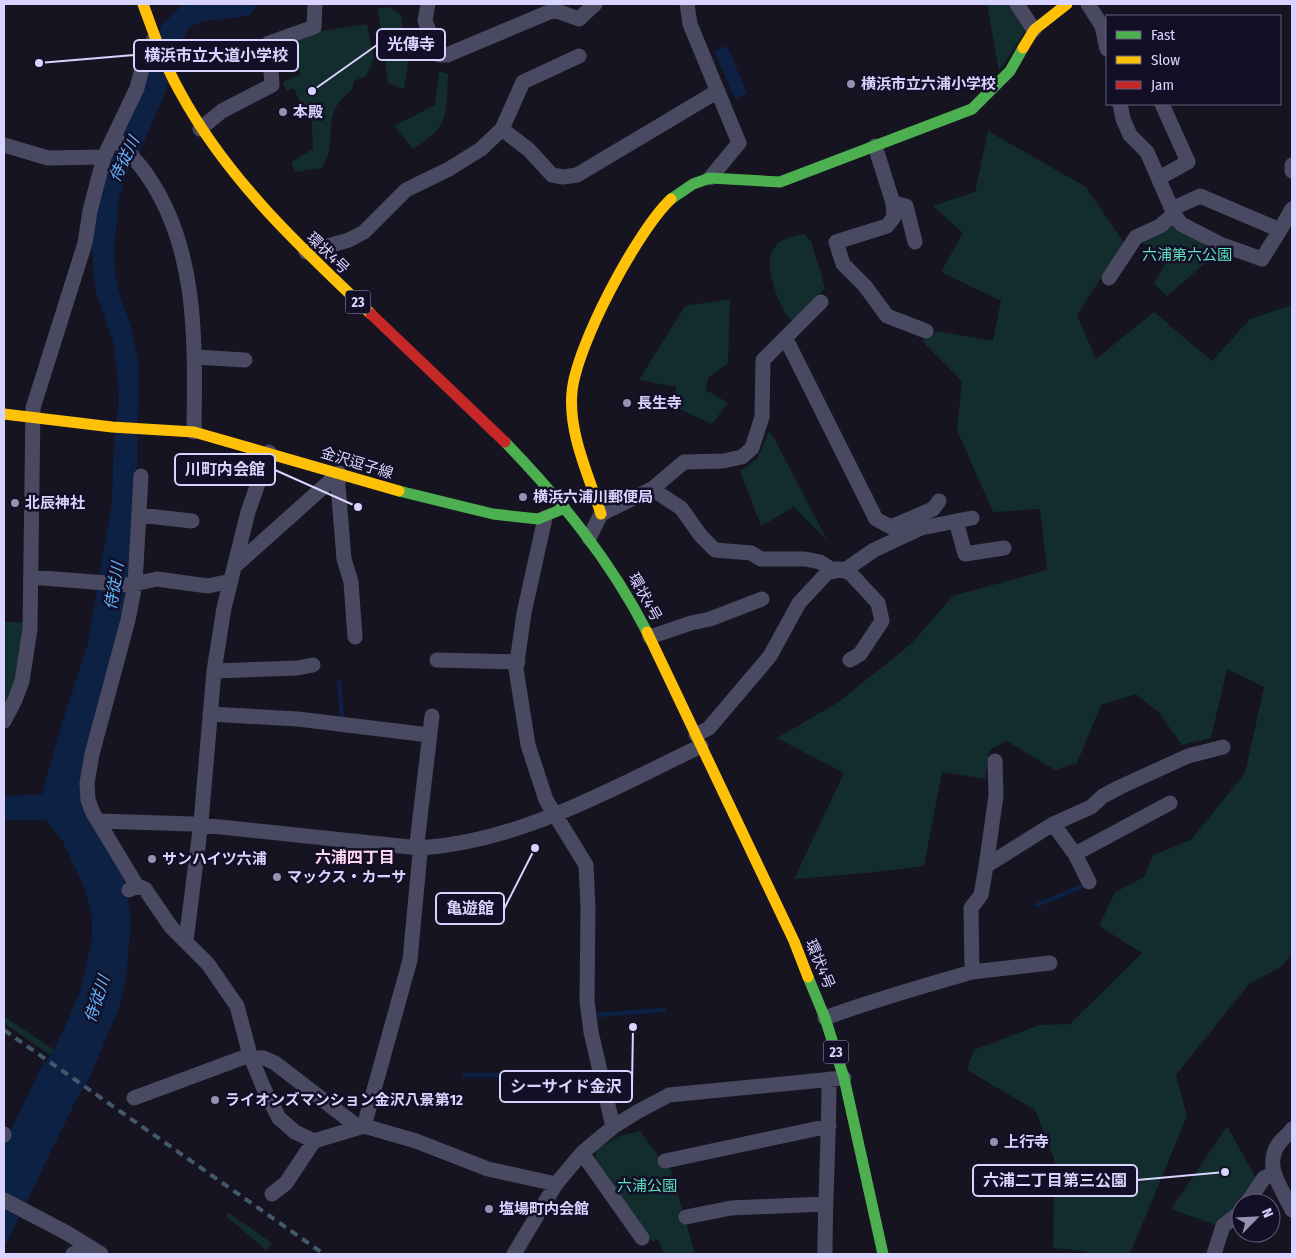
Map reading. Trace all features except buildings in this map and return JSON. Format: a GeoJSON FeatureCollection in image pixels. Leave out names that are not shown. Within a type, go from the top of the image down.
{"type":"FeatureCollection","features":[{"type":"Feature","properties":{"kind":"main road","name":"23"},"geometry":{"type":"LineString","coordinates":[[143,4],[154,40]]}},
{"type":"Feature","properties":{"kind":"main road"},"geometry":{"type":"LineString","coordinates":[[602,514],[575,426],[572,393],[577,368],[608,299],[652,219],[676,196],[691,185],[710,178],[780,182],[975,107],[1010,71],[1034,30],[1067,4]]}},
{"type":"Feature","properties":{"kind":"main road","name":"環状4号"},"geometry":{"type":"LineString","coordinates":[[154,40],[172,80],[200,129],[239,182],[306,252],[508,446],[565,508],[589,538],[626,592],[650,637],[794,941],[825,1018],[844,1078],[883,1254]]}},
{"type":"Feature","properties":{"kind":"main road"},"geometry":{"type":"LineString","coordinates":[[4,414],[34,419]]}},
{"type":"Feature","properties":{"kind":"main road","name":"金沢逗子線"},"geometry":{"type":"LineString","coordinates":[[34,419],[112,427],[194,432],[463,508],[529,519],[545,518],[565,508]]}},
{"type":"Feature","properties":{"kind":"street"},"geometry":{"type":"LineString","coordinates":[[200,129],[222,111],[272,85],[269,42],[314,27],[315,4]]}},
{"type":"Feature","properties":{"kind":"street"},"geometry":{"type":"LineString","coordinates":[[428,4],[425,21],[440,55],[447,55],[554,10],[579,19],[595,4]]}},
{"type":"Feature","properties":{"kind":"street"},"geometry":{"type":"LineString","coordinates":[[687,4],[690,24],[739,143],[710,178]]}},
{"type":"Feature","properties":{"kind":"street"},"geometry":{"type":"LineString","coordinates":[[1017,4],[1034,30]]}},
{"type":"Feature","properties":{"kind":"street"},"geometry":{"type":"LineString","coordinates":[[1088,4],[1102,26],[1106,44]]}},
{"type":"Feature","properties":{"kind":"street"},"geometry":{"type":"LineString","coordinates":[[4,721],[20,688],[27,656],[31,577],[34,408],[85,243],[90,211],[104,157],[116,139],[137,88],[144,60],[154,40]]}},
{"type":"Feature","properties":{"kind":"street"},"geometry":{"type":"LineString","coordinates":[[306,252],[349,240],[364,232],[406,190],[449,169],[481,149],[502,129],[523,82],[579,56]]}},
{"type":"Feature","properties":{"kind":"street"},"geometry":{"type":"LineString","coordinates":[[502,129],[529,150],[552,175],[563,177],[576,175],[718,91]]}},
{"type":"Feature","properties":{"kind":"street"},"geometry":{"type":"LineString","coordinates":[[1120,105],[1123,119],[1130,134],[1147,152],[1173,212],[1181,224],[1220,244],[1262,259],[1292,209]]}},
{"type":"Feature","properties":{"kind":"street"},"geometry":{"type":"LineString","coordinates":[[1159,178],[1188,162],[1162,105]]}},
{"type":"Feature","properties":{"kind":"street"},"geometry":{"type":"LineString","coordinates":[[116,139],[137,161],[156,188],[176,233],[191,289],[195,357],[194,432]]}},
{"type":"Feature","properties":{"kind":"street"},"geometry":{"type":"LineString","coordinates":[[4,145],[48,158],[104,157]]}},
{"type":"Feature","properties":{"kind":"street"},"geometry":{"type":"LineString","coordinates":[[875,146],[893,203],[894,217],[887,226],[836,242],[843,264],[865,286],[887,316],[926,331]]}},
{"type":"Feature","properties":{"kind":"street"},"geometry":{"type":"LineString","coordinates":[[1292,166],[1292,171]]}},
{"type":"Feature","properties":{"kind":"street"},"geometry":{"type":"LineString","coordinates":[[1110,278],[1136,236],[1160,226],[1173,212],[1200,196],[1280,230]]}},
{"type":"Feature","properties":{"kind":"street"},"geometry":{"type":"LineString","coordinates":[[893,203],[906,206],[915,242]]}},
{"type":"Feature","properties":{"kind":"street"},"geometry":{"type":"LineString","coordinates":[[589,538],[602,514],[652,489],[684,462],[723,461],[742,457],[752,448],[762,417],[763,360],[821,302]]}},
{"type":"Feature","properties":{"kind":"street"},"geometry":{"type":"LineString","coordinates":[[786,339],[876,519],[891,527],[933,509],[939,500]]}},
{"type":"Feature","properties":{"kind":"street"},"geometry":{"type":"LineString","coordinates":[[195,357],[245,360]]}},
{"type":"Feature","properties":{"kind":"street"},"geometry":{"type":"LineString","coordinates":[[186,941],[214,671],[224,608],[248,512],[269,452]]}},
{"type":"Feature","properties":{"kind":"street"},"geometry":{"type":"LineString","coordinates":[[234,566],[339,473]]}},
{"type":"Feature","properties":{"kind":"street"},"geometry":{"type":"LineString","coordinates":[[339,473],[338,485],[343,550],[351,582],[355,637]]}},
{"type":"Feature","properties":{"kind":"street"},"geometry":{"type":"LineString","coordinates":[[141,476],[133,585],[128,620],[92,754],[88,784],[89,802],[133,888],[145,889],[171,927],[208,964],[237,1006],[250,1057],[279,1118],[295,1132],[314,1140],[361,1127]]}},
{"type":"Feature","properties":{"kind":"street"},"geometry":{"type":"LineString","coordinates":[[652,489],[681,508],[701,536],[715,550],[751,553],[761,559],[805,559],[820,562],[832,569],[848,568],[874,550],[921,528],[972,518]]}},
{"type":"Feature","properties":{"kind":"street"},"geometry":{"type":"LineString","coordinates":[[139,515],[192,521]]}},
{"type":"Feature","properties":{"kind":"street"},"geometry":{"type":"LineString","coordinates":[[545,518],[524,613],[516,669],[528,745],[546,800],[586,865],[588,908],[587,1001],[591,1032],[613,1127]]}},
{"type":"Feature","properties":{"kind":"street"},"geometry":{"type":"LineString","coordinates":[[956,521],[965,554],[1004,548]]}},
{"type":"Feature","properties":{"kind":"street"},"geometry":{"type":"LineString","coordinates":[[99,821],[199,826],[419,848],[450,846],[480,840],[555,816],[699,741],[770,656],[799,603],[828,573],[838,569],[850,573],[878,603],[882,622],[860,654],[850,660]]}},
{"type":"Feature","properties":{"kind":"street"},"geometry":{"type":"LineString","coordinates":[[31,577],[133,585],[157,579],[208,586],[231,581]]}},
{"type":"Feature","properties":{"kind":"street"},"geometry":{"type":"LineString","coordinates":[[650,637],[691,623],[710,619],[762,599]]}},
{"type":"Feature","properties":{"kind":"street"},"geometry":{"type":"LineString","coordinates":[[438,660],[518,662]]}},
{"type":"Feature","properties":{"kind":"street"},"geometry":{"type":"LineString","coordinates":[[214,671],[297,668],[313,665]]}},
{"type":"Feature","properties":{"kind":"street"},"geometry":{"type":"LineString","coordinates":[[210,714],[298,719],[428,735]]}},
{"type":"Feature","properties":{"kind":"street"},"geometry":{"type":"LineString","coordinates":[[361,1127],[410,960],[428,735],[432,716]]}},
{"type":"Feature","properties":{"kind":"street"},"geometry":{"type":"LineString","coordinates":[[986,866],[1053,824],[1090,807],[1103,796],[1188,756],[1223,747]]}},
{"type":"Feature","properties":{"kind":"street"},"geometry":{"type":"LineString","coordinates":[[972,972],[970,908],[981,895],[986,866],[996,796],[995,761]]}},
{"type":"Feature","properties":{"kind":"street"},"geometry":{"type":"LineString","coordinates":[[1075,854],[1170,803]]}},
{"type":"Feature","properties":{"kind":"street"},"geometry":{"type":"LineString","coordinates":[[1053,824],[1075,854],[1089,882]]}},
{"type":"Feature","properties":{"kind":"street"},"geometry":{"type":"LineString","coordinates":[[825,1018],[859,1008],[878,998],[972,972],[1050,964]]}},
{"type":"Feature","properties":{"kind":"street"},"geometry":{"type":"LineString","coordinates":[[134,1098],[250,1057],[264,1058],[361,1127],[416,1141],[488,1168],[556,1184]]}},
{"type":"Feature","properties":{"kind":"street"},"geometry":{"type":"LineString","coordinates":[[514,1254],[556,1184],[582,1153],[613,1127],[669,1095],[844,1078]]}},
{"type":"Feature","properties":{"kind":"street"},"geometry":{"type":"LineString","coordinates":[[826,1254],[825,1204],[829,1126],[829,1079]]}},
{"type":"Feature","properties":{"kind":"street"},"geometry":{"type":"LineString","coordinates":[[665,1161],[829,1126]]}},
{"type":"Feature","properties":{"kind":"street"},"geometry":{"type":"LineString","coordinates":[[1292,1130],[1281,1140],[1275,1152],[1272,1169],[1292,1210]]}},
{"type":"Feature","properties":{"kind":"street"},"geometry":{"type":"LineString","coordinates":[[272,1194],[286,1183],[314,1140]]}},
{"type":"Feature","properties":{"kind":"street"},"geometry":{"type":"LineString","coordinates":[[582,1153],[642,1238]]}},
{"type":"Feature","properties":{"kind":"street"},"geometry":{"type":"LineString","coordinates":[[1254,1193],[1264,1178],[1274,1173]]}},
{"type":"Feature","properties":{"kind":"street"},"geometry":{"type":"LineString","coordinates":[[4,1200],[96,1251]]}},
{"type":"Feature","properties":{"kind":"street"},"geometry":{"type":"LineString","coordinates":[[686,1217],[731,1208],[825,1204]]}},
{"type":"Feature","properties":{"kind":"street"},"geometry":{"type":"LineString","coordinates":[[1214,1254],[1222,1226],[1231,1219]]}},
{"type":"Feature","properties":{"kind":"street"},"geometry":{"type":"LineString","coordinates":[[73,1254],[96,1251]]}},
{"type":"Feature","properties":{"kind":"green space"},"geometry":{"type":"Polygon","coordinates":[[[987,4],[1010,4],[1028,27],[999,71],[987,4]]]}},
{"type":"Feature","properties":{"kind":"green space"},"geometry":{"type":"Polygon","coordinates":[[[389,7],[401,15],[408,65],[404,89],[388,83],[378,8],[389,7]]]}},
{"type":"Feature","properties":{"kind":"green space"},"geometry":{"type":"Polygon","coordinates":[[[367,24],[374,59],[366,76],[354,81],[352,90],[341,100],[335,109],[332,118],[330,147],[322,168],[295,172],[291,162],[313,149],[311,107],[303,110],[294,88],[286,91],[283,82],[301,74],[290,40],[316,32],[367,24]]]}},
{"type":"Feature","properties":{"kind":"green space"},"geometry":{"type":"Polygon","coordinates":[[[439,71],[448,74],[444,118],[434,134],[413,149],[394,126],[435,105],[439,71]]]}},
{"type":"Feature","properties":{"kind":"green space"},"geometry":{"type":"Polygon","coordinates":[[[988,131],[1086,187],[1124,243],[1077,315],[1096,359],[1154,312],[1212,361],[1250,319],[1289,306],[1292,308],[1292,954],[1281,967],[1249,984],[1176,1075],[1187,1116],[1130,1254],[1091,1254],[1085,1251],[1053,1248],[1054,1158],[1035,1110],[967,1070],[974,1050],[1039,1025],[1070,1024],[1142,953],[1099,926],[1115,892],[1144,877],[1153,855],[1191,840],[1245,773],[1264,687],[1227,669],[1211,738],[1182,745],[1159,713],[1136,694],[1101,705],[1077,763],[1055,770],[1007,741],[989,750],[985,779],[942,772],[924,866],[794,879],[844,773],[777,738],[837,703],[910,645],[953,596],[1047,570],[1040,509],[993,512],[957,430],[962,381],[922,341],[937,331],[993,341],[1001,301],[941,272],[963,233],[933,206],[975,192],[988,131]]]}},
{"type":"Feature","properties":{"kind":"green space","name":"六浦第六公園"},"geometry":{"type":"Polygon","coordinates":[[[1172,225],[1217,253],[1167,296],[1154,283],[1169,258],[1140,241],[1172,225]]]}},
{"type":"Feature","properties":{"kind":"green space"},"geometry":{"type":"Polygon","coordinates":[[[804,234],[811,241],[825,288],[792,321],[783,310],[774,287],[770,258],[772,251],[784,240],[804,234]]]}},
{"type":"Feature","properties":{"kind":"green space"},"geometry":{"type":"Polygon","coordinates":[[[730,299],[728,363],[708,378],[706,390],[728,403],[712,424],[675,407],[676,387],[639,380],[685,306],[730,299]]]}},
{"type":"Feature","properties":{"kind":"green space"},"geometry":{"type":"Polygon","coordinates":[[[769,431],[827,540],[794,507],[761,526],[740,471],[757,459],[769,431]]]}},
{"type":"Feature","properties":{"kind":"green space"},"geometry":{"type":"Polygon","coordinates":[[[4,622],[25,622],[23,656],[4,714],[4,622]]]}},
{"type":"Feature","properties":{"kind":"green space"},"geometry":{"type":"Polygon","coordinates":[[[4,1016],[54,1050],[50,1055],[4,1023],[4,1016]]]}},
{"type":"Feature","properties":{"kind":"green space"},"geometry":{"type":"Polygon","coordinates":[[[1227,1126],[1256,1178],[1247,1193],[1231,1193],[1231,1213],[1216,1225],[1171,1209],[1227,1126]]]}},
{"type":"Feature","properties":{"kind":"green space","name":"六浦公園"},"geometry":{"type":"Polygon","coordinates":[[[640,1131],[666,1166],[670,1167],[695,1254],[665,1254],[658,1240],[652,1242],[596,1161],[596,1150],[619,1136],[640,1131]]]}},
{"type":"Feature","properties":{"kind":"green space"},"geometry":{"type":"Polygon","coordinates":[[[229,1213],[272,1243],[266,1250],[226,1216],[229,1213]]]}},
{"type":"Feature","properties":{"kind":"water"},"geometry":{"type":"Polygon","coordinates":[[[183,4],[235,4],[236,16],[206,20],[190,27],[179,45],[169,84],[138,155],[125,177],[119,198],[114,250],[115,274],[118,290],[131,327],[138,363],[137,536],[130,593],[82,782],[121,870],[126,886],[131,919],[126,978],[119,1008],[89,1079],[77,1098],[4,1248],[4,1144],[40,1070],[54,1050],[69,1018],[81,989],[92,938],[92,918],[85,889],[62,840],[41,814],[41,798],[60,730],[88,643],[112,503],[114,437],[119,404],[118,378],[113,341],[96,292],[92,247],[93,220],[99,187],[146,70],[151,64],[161,26],[183,4]]]}},
{"type":"Feature","properties":{"kind":"water"},"geometry":{"type":"Polygon","coordinates":[[[727,46],[747,93],[735,99],[714,51],[727,46]]]}},
{"type":"Feature","properties":{"kind":"waterway","name":"侍従川"},"geometry":{"type":"LineString","coordinates":[[202,9],[243,4]]}},
{"type":"Feature","properties":{"kind":"waterway"},"geometry":{"type":"LineString","coordinates":[[339,681],[342,718]]}},
{"type":"Feature","properties":{"kind":"waterway"},"geometry":{"type":"LineString","coordinates":[[4,808],[65,807]]}},
{"type":"Feature","properties":{"kind":"waterway"},"geometry":{"type":"LineString","coordinates":[[1037,905],[1087,884]]}},
{"type":"Feature","properties":{"kind":"waterway"},"geometry":{"type":"LineString","coordinates":[[597,1015],[664,1010]]}},
{"type":"Feature","properties":{"kind":"waterway"},"geometry":{"type":"LineString","coordinates":[[464,1075],[590,1075]]}},
{"type":"Feature","properties":{"kind":"railway"},"geometry":{"type":"LineString","coordinates":[[4,1030],[324,1254]]}},
{"type":"Feature","properties":{"kind":"traffic: fast"},"geometry":{"type":"LineString","coordinates":[[671,199],[693,184],[710,178],[780,182],[972,109],[1010,71],[1023,48]]}},
{"type":"Feature","properties":{"kind":"traffic: fast"},"geometry":{"type":"LineString","coordinates":[[505,442],[546,486],[601,556],[647,632]]}},
{"type":"Feature","properties":{"kind":"traffic: fast"},"geometry":{"type":"LineString","coordinates":[[399,491],[493,514],[538,519],[565,508]]}},
{"type":"Feature","properties":{"kind":"traffic: fast"},"geometry":{"type":"LineString","coordinates":[[808,977],[825,1018],[844,1078],[883,1254]]}},
{"type":"Feature","properties":{"kind":"traffic: slow"},"geometry":{"type":"LineString","coordinates":[[143,4],[174,81],[199,124],[220,154],[266,210],[371,314]]}},
{"type":"Feature","properties":{"kind":"traffic: slow"},"geometry":{"type":"LineString","coordinates":[[1023,48],[1034,30],[1067,4]]}},
{"type":"Feature","properties":{"kind":"traffic: slow"},"geometry":{"type":"LineString","coordinates":[[601,514],[580,454],[573,423],[572,392],[576,372],[584,347],[610,290],[642,236],[671,199]]}},
{"type":"Feature","properties":{"kind":"traffic: slow"},"geometry":{"type":"LineString","coordinates":[[4,414],[112,427],[194,432],[399,491]]}},
{"type":"Feature","properties":{"kind":"traffic: slow"},"geometry":{"type":"LineString","coordinates":[[647,632],[794,941],[808,977]]}},
{"type":"Feature","properties":{"kind":"traffic: jam"},"geometry":{"type":"LineString","coordinates":[[371,314],[505,442]]}},
{"type":"Feature","properties":{"kind":"place","name":"横浜市立大道小学校"},"geometry":{"type":"Point","coordinates":[39,63]}},
{"type":"Feature","properties":{"kind":"place","name":"横浜市立六浦小学校"},"geometry":{"type":"Point","coordinates":[851,84]}},
{"type":"Feature","properties":{"kind":"place","name":"光傳寺"},"geometry":{"type":"Point","coordinates":[312,91]}},
{"type":"Feature","properties":{"kind":"place","name":"本殿"},"geometry":{"type":"Point","coordinates":[283,112]}},
{"type":"Feature","properties":{"kind":"place","name":"長生寺"},"geometry":{"type":"Point","coordinates":[627,403]}},
{"type":"Feature","properties":{"kind":"place","name":"横浜六浦川郵便局"},"geometry":{"type":"Point","coordinates":[523,497]}},
{"type":"Feature","properties":{"kind":"place","name":"北辰神社"},"geometry":{"type":"Point","coordinates":[15,503]}},
{"type":"Feature","properties":{"kind":"place","name":"川町内会館"},"geometry":{"type":"Point","coordinates":[358,507]}},
{"type":"Feature","properties":{"kind":"place","name":"亀遊館"},"geometry":{"type":"Point","coordinates":[535,848]}},
{"type":"Feature","properties":{"kind":"place","name":"サンハイツ六浦"},"geometry":{"type":"Point","coordinates":[152,859]}},
{"type":"Feature","properties":{"kind":"place","name":"マックス・カーサ"},"geometry":{"type":"Point","coordinates":[277,877]}},
{"type":"Feature","properties":{"kind":"place","name":"シーサイド金沢"},"geometry":{"type":"Point","coordinates":[633,1027]}},
{"type":"Feature","properties":{"kind":"place","name":"ライオンズマンション金沢八景第12"},"geometry":{"type":"Point","coordinates":[215,1100]}},
{"type":"Feature","properties":{"kind":"place","name":"上行寺"},"geometry":{"type":"Point","coordinates":[994,1142]}},
{"type":"Feature","properties":{"kind":"place","name":"六浦二丁目第三公園"},"geometry":{"type":"Point","coordinates":[1225,1172]}},
{"type":"Feature","properties":{"kind":"place","name":"塩場町内会館"},"geometry":{"type":"Point","coordinates":[489,1209]}},
{"type":"Feature","properties":{"kind":"district","name":"六浦四丁目"},"geometry":{"type":"Point","coordinates":[355,857]}}]}
